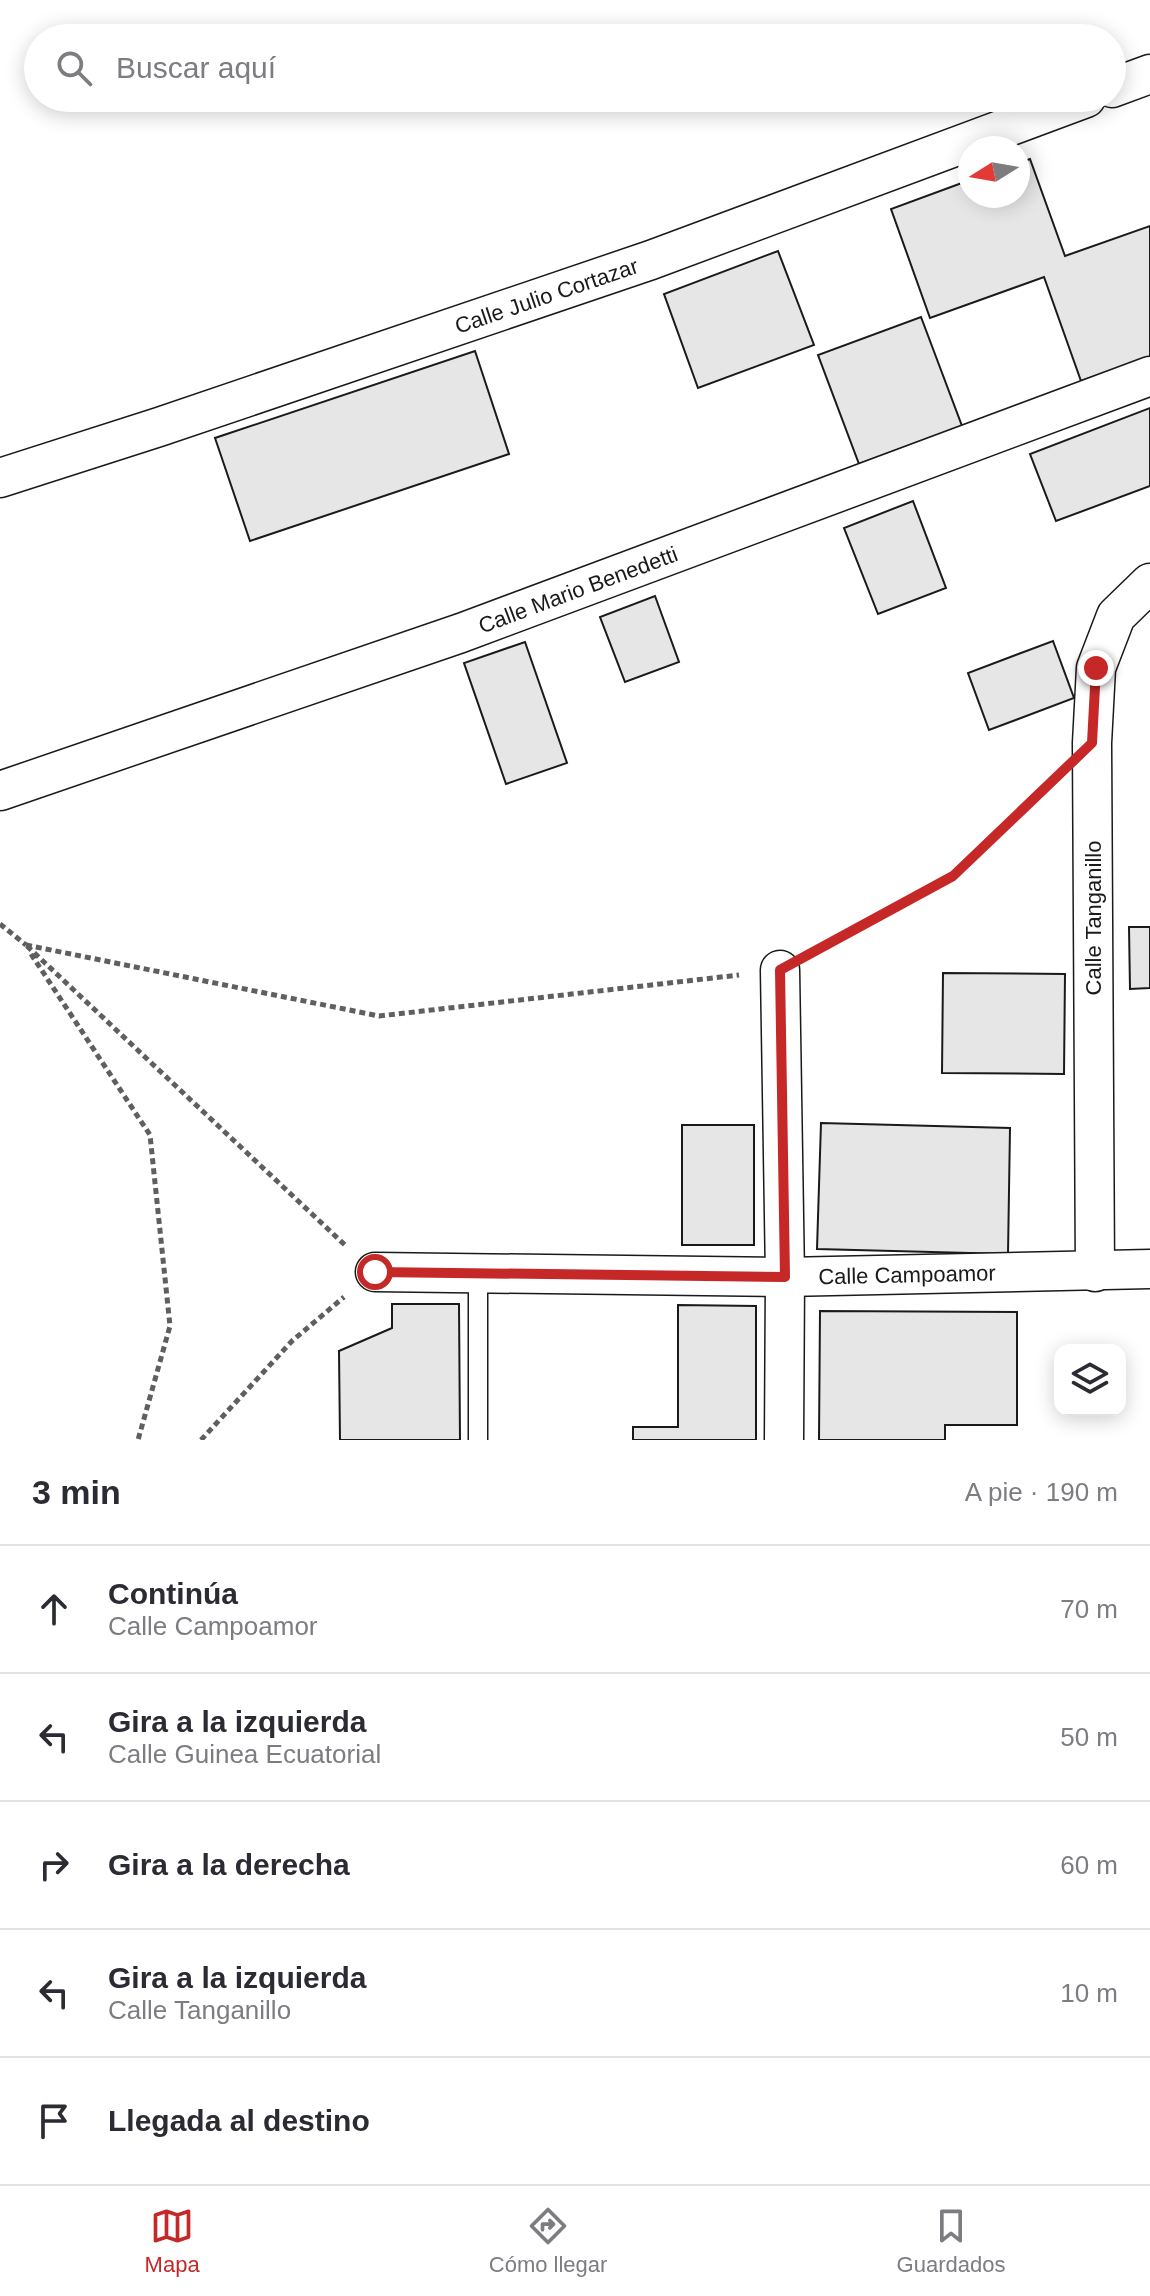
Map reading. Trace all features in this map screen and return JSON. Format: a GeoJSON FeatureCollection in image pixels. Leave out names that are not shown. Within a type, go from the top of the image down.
{"type":"FeatureCollection","features":[{"type":"Feature","properties":{"kind":"street"},"geometry":{"type":"LineString","coordinates":[[1126,83],[1150,74]]}},
{"type":"Feature","properties":{"kind":"street","name":"Calle Julio Cortazar"},"geometry":{"type":"LineString","coordinates":[[0,478],[651,260],[1048,112]]}},
{"type":"Feature","properties":{"kind":"street","name":"Calle Mario Benedetti"},"geometry":{"type":"LineString","coordinates":[[0,791],[461,633],[1150,376]]}},
{"type":"Feature","properties":{"kind":"street","name":"Calle Tanganillo"},"geometry":{"type":"LineString","coordinates":[[1095,1272],[1092,743],[1096,668],[1116,616],[1150,583]]}},
{"type":"Feature","properties":{"kind":"street"},"geometry":{"type":"LineString","coordinates":[[780,970],[784,1440]]}},
{"type":"Feature","properties":{"kind":"street","name":"Calle Campoamor"},"geometry":{"type":"LineString","coordinates":[[375,1272],[785,1277],[1150,1269]]}},
{"type":"Feature","properties":{"kind":"lane"},"geometry":{"type":"LineString","coordinates":[[478,1273],[478,1440]]}},
{"type":"Feature","properties":{"kind":"path"},"geometry":{"type":"LineString","coordinates":[[26,945],[379,1016],[780,970],[953,876],[1092,743]]}},
{"type":"Feature","properties":{"kind":"path"},"geometry":{"type":"LineString","coordinates":[[0,924],[375,1272],[292,1341],[201,1440]]}},
{"type":"Feature","properties":{"kind":"path"},"geometry":{"type":"LineString","coordinates":[[26,945],[150,1135],[170,1326],[138,1440]]}},
{"type":"Feature","properties":{"kind":"building"},"geometry":{"type":"Polygon","coordinates":[[[1030,159],[1065,256],[1150,226],[1150,357],[1081,381],[1044,277],[930,318],[891,209],[958,184],[958,208],[1030,208],[1030,159]]]}},
{"type":"Feature","properties":{"kind":"building"},"geometry":{"type":"Polygon","coordinates":[[[778,251],[814,345],[698,388],[664,294],[778,251]]]}},
{"type":"Feature","properties":{"kind":"building"},"geometry":{"type":"Polygon","coordinates":[[[921,317],[962,426],[859,464],[818,355],[921,317]]]}},
{"type":"Feature","properties":{"kind":"building"},"geometry":{"type":"Polygon","coordinates":[[[475,351],[509,454],[250,541],[215,438],[475,351]]]}},
{"type":"Feature","properties":{"kind":"building"},"geometry":{"type":"Polygon","coordinates":[[[1150,408],[1150,486],[1056,521],[1030,454],[1150,408]]]}},
{"type":"Feature","properties":{"kind":"building"},"geometry":{"type":"Polygon","coordinates":[[[913,501],[946,588],[878,614],[844,528],[913,501]]]}},
{"type":"Feature","properties":{"kind":"building"},"geometry":{"type":"Polygon","coordinates":[[[655,596],[679,662],[625,682],[600,617],[655,596]]]}},
{"type":"Feature","properties":{"kind":"building"},"geometry":{"type":"Polygon","coordinates":[[[1053,641],[1074,698],[989,730],[968,673],[1053,641]]]}},
{"type":"Feature","properties":{"kind":"building"},"geometry":{"type":"Polygon","coordinates":[[[525,642],[567,763],[506,784],[464,663],[525,642]]]}},
{"type":"Feature","properties":{"kind":"building"},"geometry":{"type":"Polygon","coordinates":[[[1129,927],[1150,927],[1150,988],[1130,989],[1129,927]]]}},
{"type":"Feature","properties":{"kind":"building"},"geometry":{"type":"Polygon","coordinates":[[[943,973],[1065,974],[1064,1074],[942,1073],[943,973]]]}},
{"type":"Feature","properties":{"kind":"building"},"geometry":{"type":"Polygon","coordinates":[[[821,1123],[1010,1128],[1008,1254],[817,1249],[821,1123]]]}},
{"type":"Feature","properties":{"kind":"building"},"geometry":{"type":"Polygon","coordinates":[[[682,1125],[754,1125],[754,1245],[682,1245],[682,1125]]]}},
{"type":"Feature","properties":{"kind":"building"},"geometry":{"type":"Polygon","coordinates":[[[392,1304],[459,1304],[460,1440],[340,1440],[339,1351],[392,1328],[392,1304]]]}},
{"type":"Feature","properties":{"kind":"building"},"geometry":{"type":"Polygon","coordinates":[[[678,1305],[756,1306],[756,1440],[633,1440],[633,1427],[678,1427],[678,1305]]]}},
{"type":"Feature","properties":{"kind":"building"},"geometry":{"type":"Polygon","coordinates":[[[820,1311],[1017,1312],[1017,1425],[945,1425],[945,1440],[819,1440],[820,1311]]]}},
{"type":"Feature","properties":{"kind":"route"},"geometry":{"type":"LineString","coordinates":[[375,1272],[785,1277],[780,970],[953,876],[1092,743],[1096,668]]}}]}
